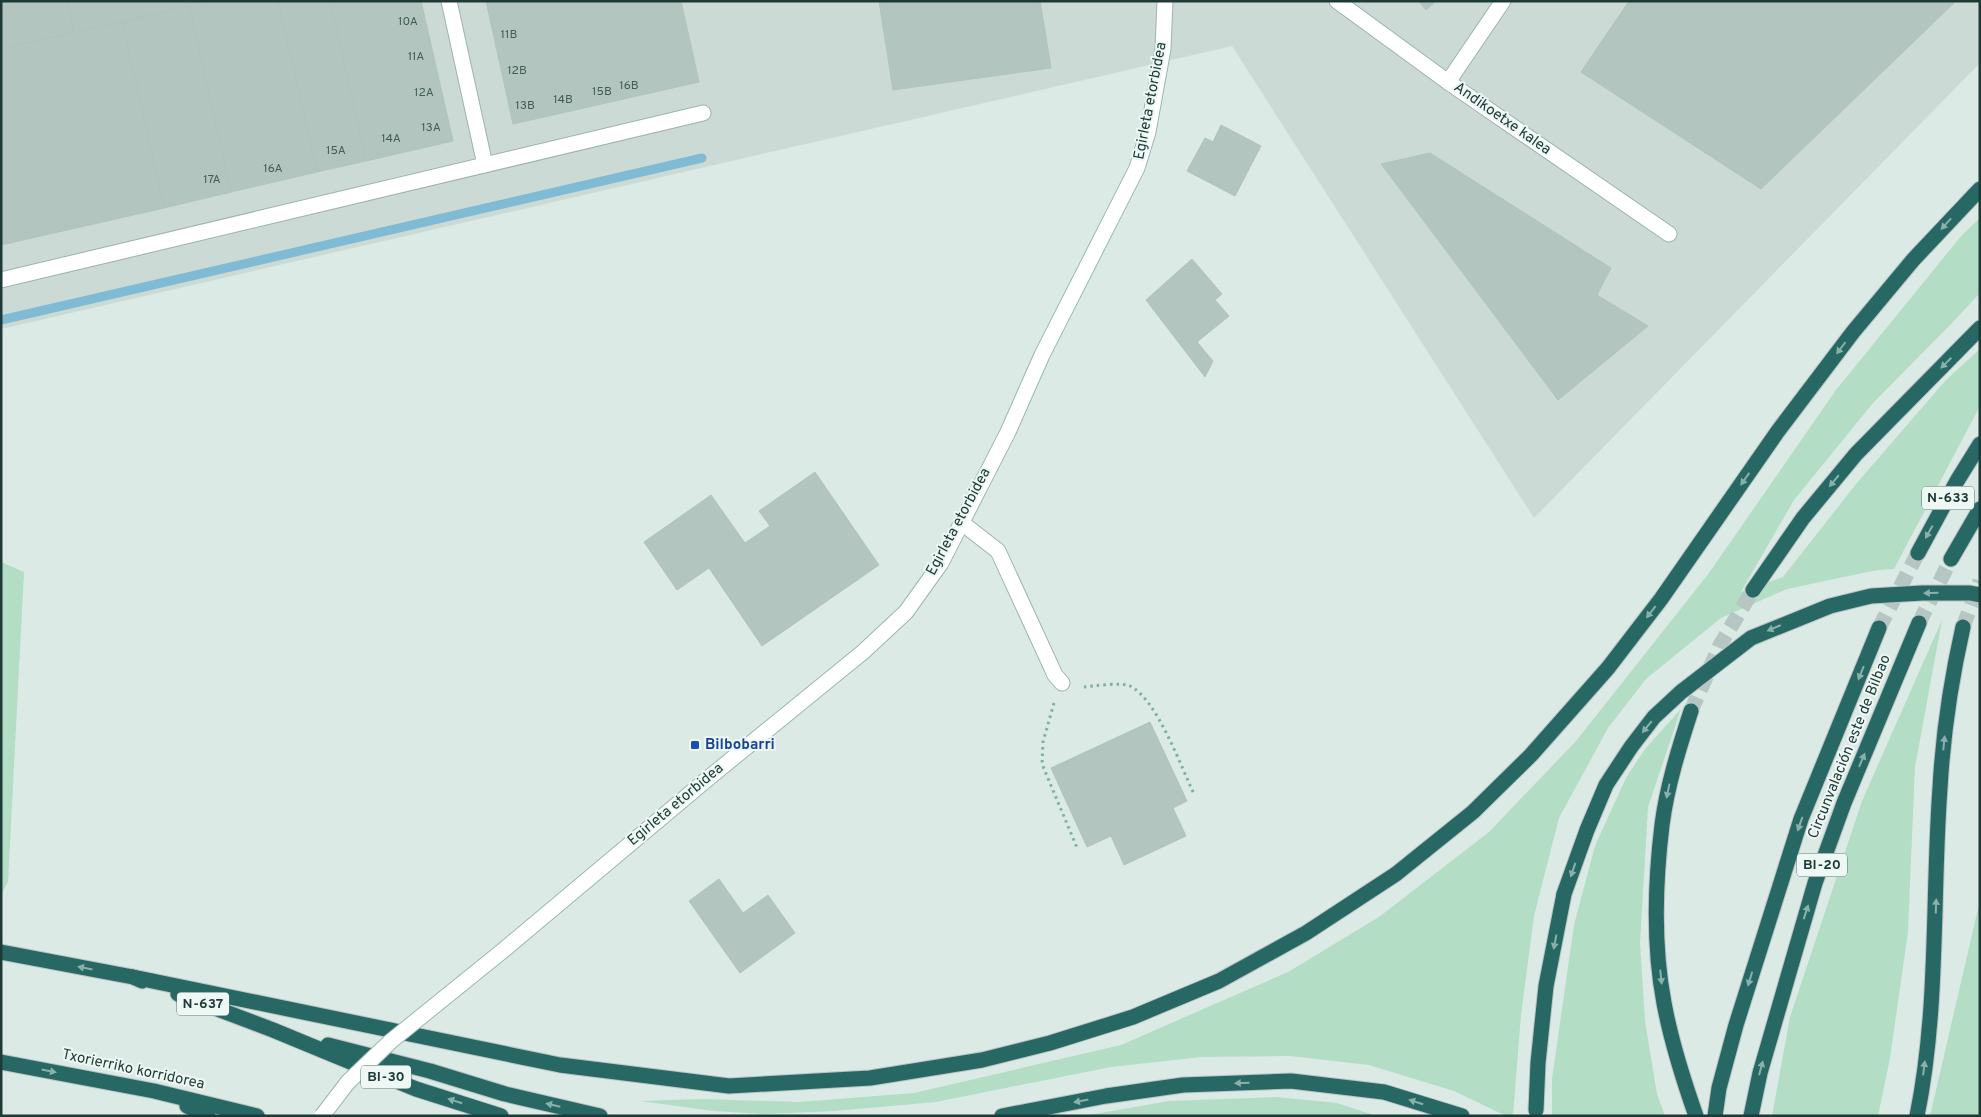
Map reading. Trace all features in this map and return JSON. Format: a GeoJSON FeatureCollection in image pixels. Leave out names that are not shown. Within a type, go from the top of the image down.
{"type":"FeatureCollection","features":[{"type":"Feature","properties":{"kind":"highway"},"geometry":{"type":"LineString","coordinates":[[1,952],[133,977],[560,1065],[729,1086],[870,1078],[982,1060],[1050,1043],[1133,1017],[1219,981],[1306,933],[1396,874],[1473,812],[1531,755],[1608,668],[1661,599],[1778,431],[1854,332],[1913,260],[1980,189]]}},
{"type":"Feature","properties":{"kind":"highway"},"geometry":{"type":"LineString","coordinates":[[1753,590],[1803,518],[1856,454],[1980,328]]}},
{"type":"Feature","properties":{"kind":"highway","name":"N-633"},"geometry":{"type":"LineString","coordinates":[[1918,553],[1957,481],[1980,444]]}},
{"type":"Feature","properties":{"kind":"highway","name":"N-633"},"geometry":{"type":"LineString","coordinates":[[1951,560],[1980,510]]}},
{"type":"Feature","properties":{"kind":"highway"},"geometry":{"type":"LineString","coordinates":[[1536,1110],[1538,1063],[1546,986],[1564,894],[1587,830],[1606,785],[1654,717],[1681,692],[1751,638],[1830,606],[1871,596],[1922,593],[1970,593],[1980,595]]}},
{"type":"Feature","properties":{"kind":"highway","name":"Circunvalación este de Bilbao"},"geometry":{"type":"LineString","coordinates":[[1751,1116],[1760,1073],[1816,883],[1844,803],[1919,623]]}},
{"type":"Feature","properties":{"kind":"highway"},"geometry":{"type":"LineString","coordinates":[[1917,1116],[1930,1019],[1940,788],[1950,681],[1963,627]]}},
{"type":"Feature","properties":{"kind":"highway","name":"Circunvalación este de Bilbao"},"geometry":{"type":"LineString","coordinates":[[1715,1116],[1736,1025],[1801,819],[1879,628]]}},
{"type":"Feature","properties":{"kind":"highway"},"geometry":{"type":"LineString","coordinates":[[1691,711],[1674,766],[1662,823],[1657,880],[1656,928],[1664,1002],[1679,1069],[1696,1116]]}},
{"type":"Feature","properties":{"kind":"highway","name":"N-637"},"geometry":{"type":"LineString","coordinates":[[133,977],[273,1030]]}},
{"type":"Feature","properties":{"kind":"highway"},"geometry":{"type":"LineString","coordinates":[[273,1030],[430,1071],[505,1094],[600,1116]]}},
{"type":"Feature","properties":{"kind":"highway","name":"BI-30"},"geometry":{"type":"LineString","coordinates":[[273,1030],[416,1089],[501,1116]]}},
{"type":"Feature","properties":{"kind":"highway","name":"Txorierriko korridorea"},"geometry":{"type":"LineString","coordinates":[[1,1062],[154,1091],[257,1116]]}},
{"type":"Feature","properties":{"kind":"highway"},"geometry":{"type":"LineString","coordinates":[[1002,1116],[1106,1096],[1183,1085],[1291,1081],[1384,1092],[1462,1116]]}},
{"type":"Feature","properties":{"kind":"highway"},"geometry":{"type":"LineString","coordinates":[[154,1091],[208,1116]]}},
{"type":"Feature","properties":{"kind":"street"},"geometry":{"type":"LineString","coordinates":[[449,1],[485,165]]}},
{"type":"Feature","properties":{"kind":"street","name":"Egirleta etorbidea"},"geometry":{"type":"LineString","coordinates":[[322,1116],[348,1082],[391,1041],[506,948],[906,612],[941,563],[962,523],[1008,432],[1042,355],[1137,168],[1148,132],[1163,49],[1165,1]]}},
{"type":"Feature","properties":{"kind":"street","name":"Andikoetxe kalea"},"geometry":{"type":"LineString","coordinates":[[1337,1],[1448,82],[1669,234]]}},
{"type":"Feature","properties":{"kind":"street"},"geometry":{"type":"LineString","coordinates":[[1448,82],[1503,1]]}},
{"type":"Feature","properties":{"kind":"street"},"geometry":{"type":"LineString","coordinates":[[1,280],[703,113]]}},
{"type":"Feature","properties":{"kind":"street"},"geometry":{"type":"LineString","coordinates":[[962,523],[998,551],[1055,675],[1062,683]]}},
{"type":"Feature","properties":{"kind":"path"},"geometry":{"type":"LineString","coordinates":[[1078,850],[1042,764],[1043,742],[1049,717],[1062,683],[1067,688],[1128,685],[1142,695],[1153,708],[1194,794]]}},
{"type":"Feature","properties":{"kind":"shaded area"},"geometry":{"type":"Polygon","coordinates":[[[1,1],[1980,1],[1980,63],[1534,518],[1232,46],[1,329],[1,1]]]}},
{"type":"Feature","properties":{"kind":"green space"},"geometry":{"type":"Polygon","coordinates":[[[1980,218],[1980,293],[1873,403],[1794,500],[1741,592],[1783,577],[1856,484],[1946,380],[1980,349],[1980,406],[1894,569],[1877,570],[1787,589],[1721,618],[1646,679],[1608,728],[1559,818],[1534,916],[1521,1015],[1513,1116],[1506,1116],[1454,1091],[1369,1065],[1290,1056],[1202,1057],[1111,1067],[936,1102],[835,1111],[765,1114],[713,1111],[640,1101],[702,1099],[799,1102],[914,1093],[1121,1045],[1288,972],[1379,917],[1489,832],[1576,741],[1709,573],[1836,390],[1962,235],[1980,218]]]}},
{"type":"Feature","properties":{"kind":"green space"},"geometry":{"type":"Polygon","coordinates":[[[1,562],[24,572],[8,882],[1,894],[1,562]]]}},
{"type":"Feature","properties":{"kind":"green space"},"geometry":{"type":"Polygon","coordinates":[[[1942,620],[1915,767],[1908,932],[1890,1058],[1878,1116],[1772,1116],[1790,1017],[1862,801],[1942,620]]]}},
{"type":"Feature","properties":{"kind":"green space"},"geometry":{"type":"Polygon","coordinates":[[[1681,709],[1648,807],[1640,944],[1645,1021],[1657,1094],[1665,1116],[1552,1116],[1552,1079],[1574,925],[1595,846],[1626,778],[1645,749],[1681,709]]]}},
{"type":"Feature","properties":{"kind":"green space"},"geometry":{"type":"Polygon","coordinates":[[[1980,900],[1980,1116],[1930,1116],[1980,900]]]}},
{"type":"Feature","properties":{"kind":"green space"},"geometry":{"type":"Polygon","coordinates":[[[1276,1097],[1337,1103],[1377,1116],[1083,1116],[1169,1101],[1276,1097]]]}},
{"type":"Feature","properties":{"kind":"building"},"geometry":{"type":"Polygon","coordinates":[[[1,1],[67,1],[74,32],[1,49],[1,1]]]}},
{"type":"Feature","properties":{"kind":"building"},"geometry":{"type":"Polygon","coordinates":[[[67,1],[208,1],[209,2],[74,32],[67,1]]]}},
{"type":"Feature","properties":{"kind":"building"},"geometry":{"type":"Polygon","coordinates":[[[208,1],[278,1],[317,172],[231,192],[189,6],[208,1]]]}},
{"type":"Feature","properties":{"kind":"building"},"geometry":{"type":"Polygon","coordinates":[[[278,1],[330,1],[366,161],[317,172],[278,1]]]}},
{"type":"Feature","properties":{"kind":"building"},"geometry":{"type":"Polygon","coordinates":[[[330,1],[421,1],[453,141],[366,161],[330,1]]]}},
{"type":"Feature","properties":{"kind":"building"},"geometry":{"type":"Polygon","coordinates":[[[486,1],[681,1],[699,82],[513,124],[486,1]]]}},
{"type":"Feature","properties":{"kind":"building"},"geometry":{"type":"Polygon","coordinates":[[[879,1],[1040,1],[1051,68],[893,90],[879,1]]]}},
{"type":"Feature","properties":{"kind":"building"},"geometry":{"type":"Polygon","coordinates":[[[1419,1],[1436,1],[1426,10],[1419,1]]]}},
{"type":"Feature","properties":{"kind":"building"},"geometry":{"type":"Polygon","coordinates":[[[1629,1],[1956,1],[1761,189],[1581,72],[1629,1]]]}},
{"type":"Feature","properties":{"kind":"building"},"geometry":{"type":"Polygon","coordinates":[[[189,6],[231,192],[164,208],[122,22],[189,6]]]}},
{"type":"Feature","properties":{"kind":"building"},"geometry":{"type":"Polygon","coordinates":[[[122,22],[164,208],[1,245],[1,49],[122,22]]]}},
{"type":"Feature","properties":{"kind":"building"},"geometry":{"type":"Polygon","coordinates":[[[1221,125],[1261,146],[1235,196],[1187,171],[1205,138],[1213,142],[1221,125]]]}},
{"type":"Feature","properties":{"kind":"building"},"geometry":{"type":"Polygon","coordinates":[[[1430,153],[1611,268],[1597,295],[1648,326],[1558,400],[1381,164],[1430,153]]]}},
{"type":"Feature","properties":{"kind":"building"},"geometry":{"type":"Polygon","coordinates":[[[1192,259],[1222,294],[1215,300],[1229,316],[1197,342],[1213,361],[1205,377],[1146,300],[1192,259]]]}},
{"type":"Feature","properties":{"kind":"building"},"geometry":{"type":"Polygon","coordinates":[[[815,472],[879,565],[762,646],[709,568],[677,590],[644,542],[711,495],[745,543],[770,526],[759,511],[815,472]]]}},
{"type":"Feature","properties":{"kind":"building"},"geometry":{"type":"Polygon","coordinates":[[[1150,722],[1187,801],[1173,808],[1186,836],[1124,865],[1111,836],[1087,847],[1051,768],[1150,722]]]}},
{"type":"Feature","properties":{"kind":"building"},"geometry":{"type":"Polygon","coordinates":[[[719,879],[743,913],[768,895],[795,933],[740,973],[689,901],[719,879]]]}},
{"type":"Feature","properties":{"kind":"waterway"},"geometry":{"type":"LineString","coordinates":[[1,320],[702,158]]}},
{"type":"Feature","properties":{"kind":"tunnel"},"geometry":{"type":"LineString","coordinates":[[1879,628],[1918,553]]}},
{"type":"Feature","properties":{"kind":"tunnel"},"geometry":{"type":"LineString","coordinates":[[1919,623],[1951,559]]}},
{"type":"Feature","properties":{"kind":"tunnel"},"geometry":{"type":"LineString","coordinates":[[1963,627],[1980,581]]}},
{"type":"Feature","properties":{"kind":"tunnel"},"geometry":{"type":"LineString","coordinates":[[1691,711],[1720,645],[1753,590]]}},
{"type":"Feature","properties":{"kind":"place","name":"Bilbobarri"},"geometry":{"type":"Point","coordinates":[695,745]}}]}
